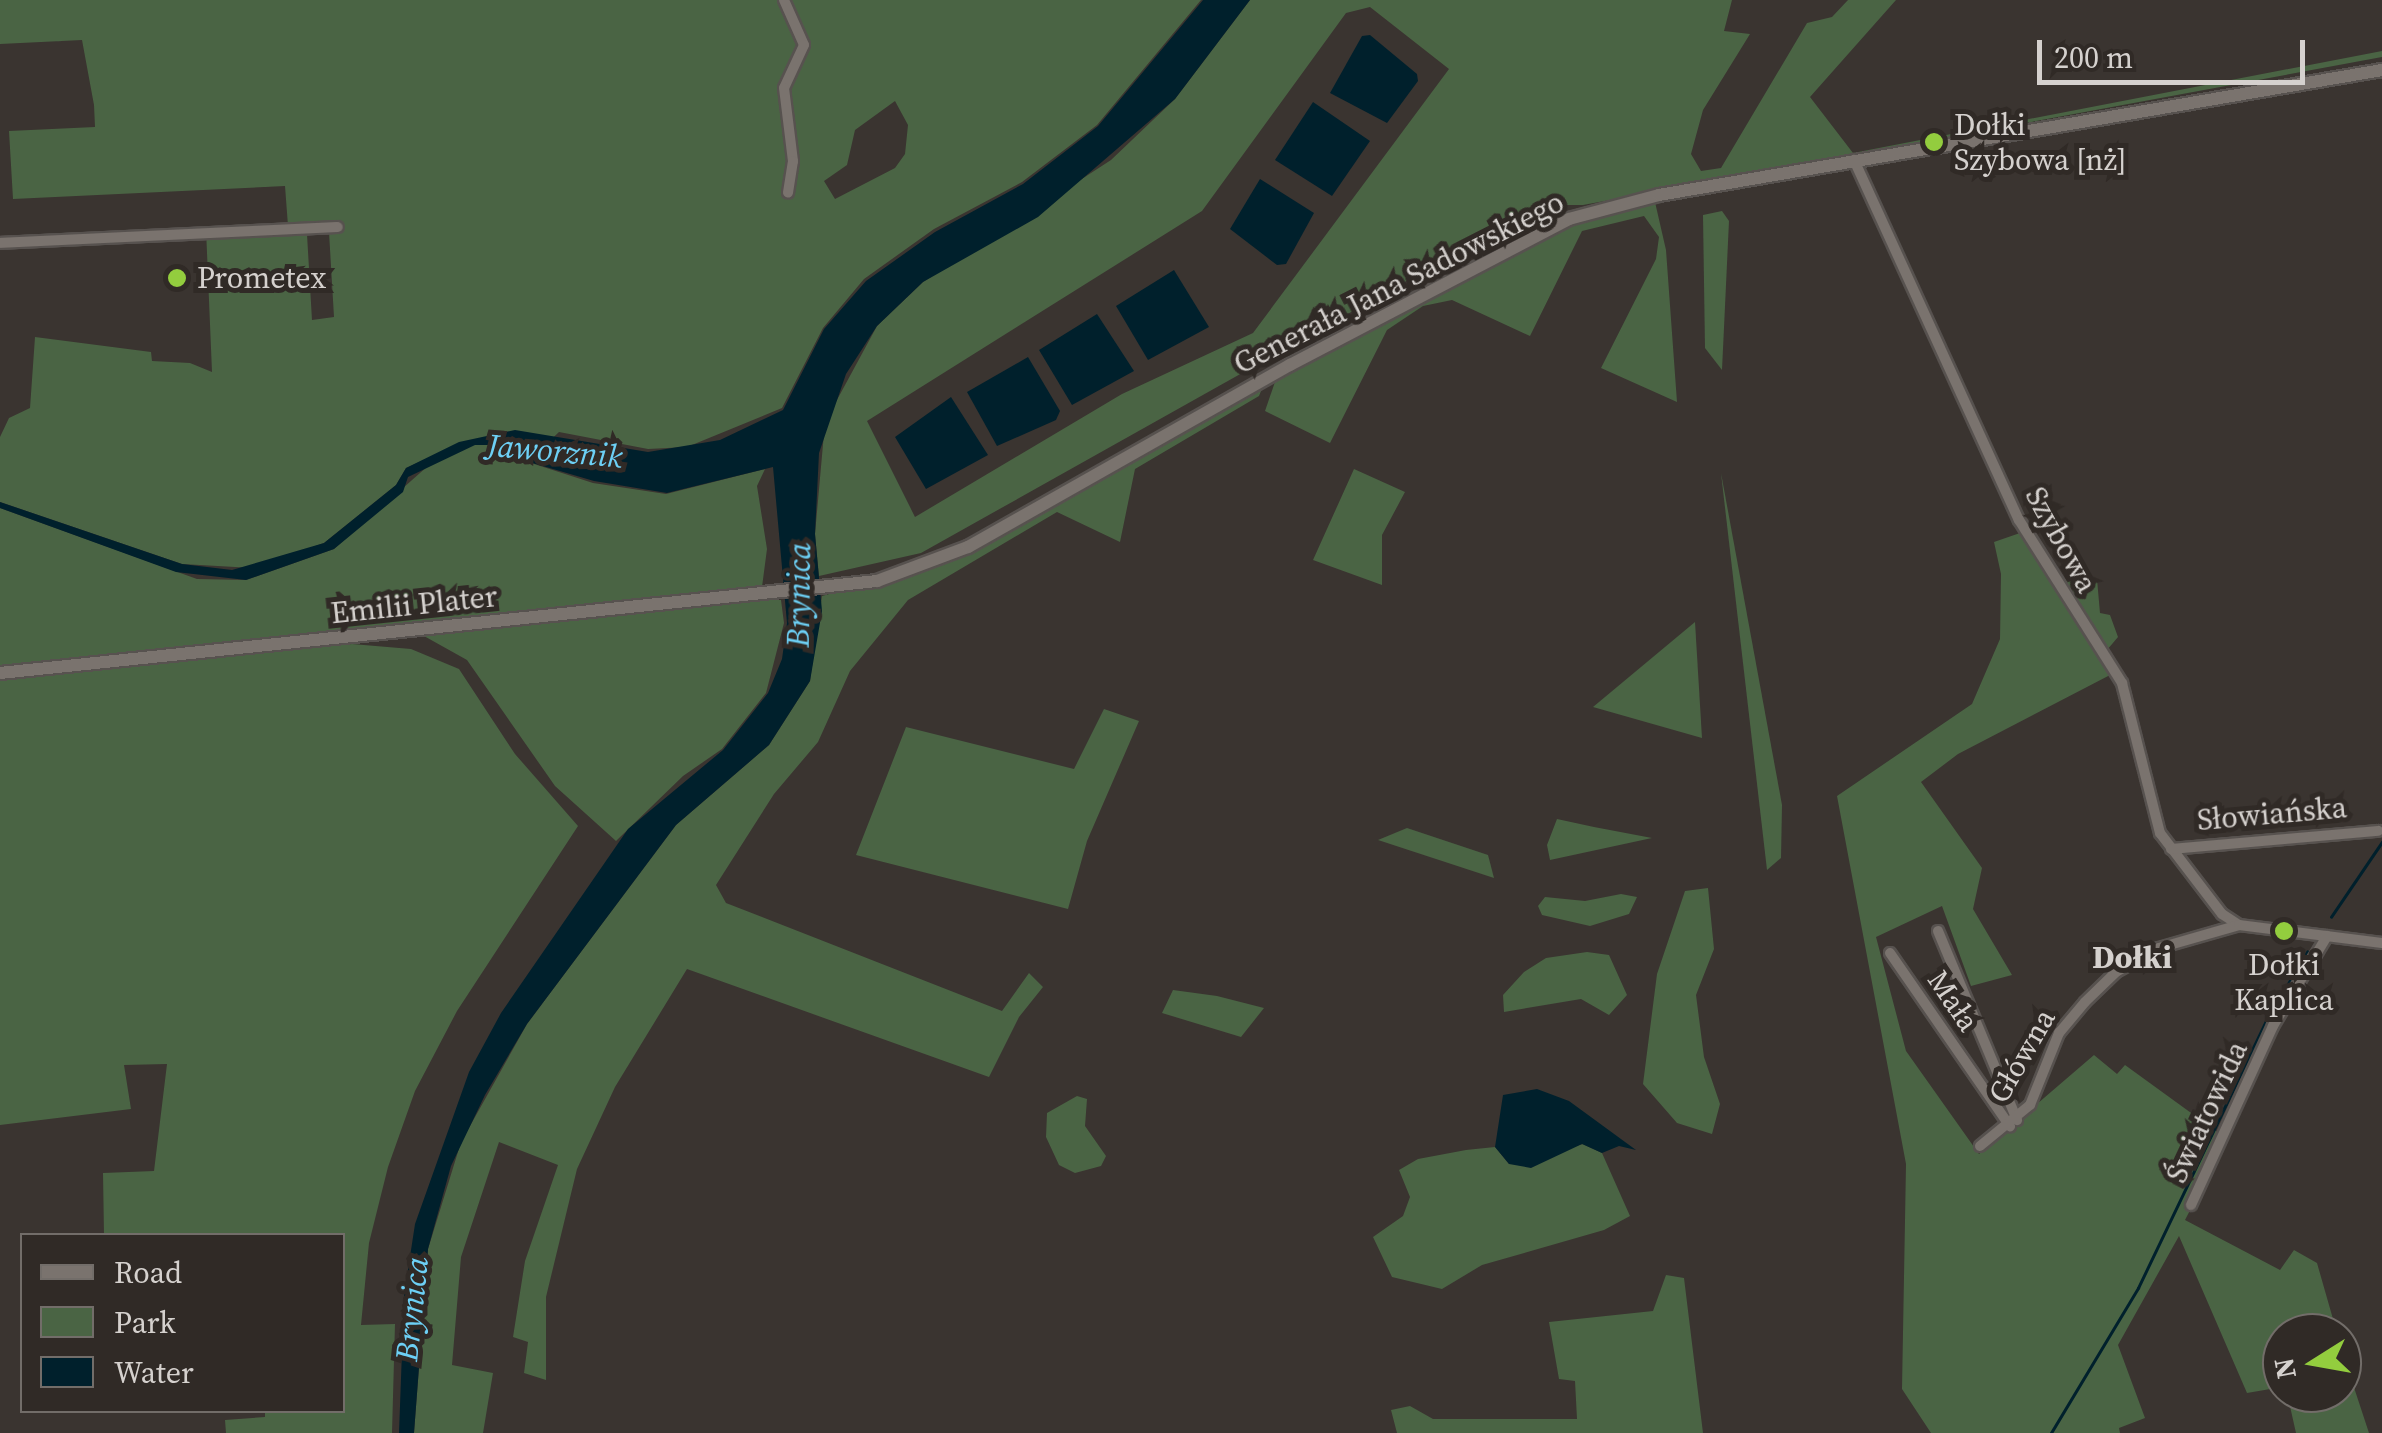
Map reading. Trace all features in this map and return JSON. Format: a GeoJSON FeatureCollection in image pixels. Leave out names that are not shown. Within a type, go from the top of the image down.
{"type":"FeatureCollection","features":[{"type":"Feature","properties":{"kind":"street"},"geometry":{"type":"LineString","coordinates":[[784,0],[804,45],[784,88],[793,161],[788,193]]}},
{"type":"Feature","properties":{"kind":"street","name":"Generała Jana Sadowskiego"},"geometry":{"type":"LineString","coordinates":[[833,586],[877,581],[942,560],[1290,364],[1570,220],[1659,195],[2382,70]]}},
{"type":"Feature","properties":{"kind":"street","name":"Szybowa"},"geometry":{"type":"LineString","coordinates":[[1854,160],[2019,520],[2122,683],[2152,817],[2171,849],[2222,914],[2239,925]]}},
{"type":"Feature","properties":{"kind":"street"},"geometry":{"type":"LineString","coordinates":[[0,243],[338,227]]}},
{"type":"Feature","properties":{"kind":"street","name":"Emilii Plater"},"geometry":{"type":"LineString","coordinates":[[0,673],[833,586]]}},
{"type":"Feature","properties":{"kind":"street","name":"Słowiańska"},"geometry":{"type":"LineString","coordinates":[[2171,849],[2378,831]]}},
{"type":"Feature","properties":{"kind":"street","name":"Główna"},"geometry":{"type":"LineString","coordinates":[[2207,930],[2222,914]]}},
{"type":"Feature","properties":{"kind":"street","name":"Główna"},"geometry":{"type":"LineString","coordinates":[[1980,1146],[2013,1123],[2038,1092],[2060,1033],[2102,984],[2159,948],[2207,930],[2239,925],[2382,944]]}},
{"type":"Feature","properties":{"kind":"street"},"geometry":{"type":"LineString","coordinates":[[1938,930],[2013,1123]]}},
{"type":"Feature","properties":{"kind":"street","name":"Światowida"},"geometry":{"type":"LineString","coordinates":[[2191,1205],[2273,1026],[2326,936]]}},
{"type":"Feature","properties":{"kind":"street","name":"Mała"},"geometry":{"type":"LineString","coordinates":[[1890,953],[2013,1123]]}},
{"type":"Feature","properties":{"kind":"green space"},"geometry":{"type":"Polygon","coordinates":[[[0,0],[1201,0],[1097,125],[1022,182],[934,229],[864,279],[823,328],[782,408],[687,447],[648,449],[559,432],[528,462],[593,483],[666,494],[765,469],[757,486],[767,549],[762,587],[0,667],[0,508],[197,579],[246,580],[334,549],[446,450],[406,468],[396,485],[324,543],[253,568],[182,564],[0,502],[0,437],[9,418],[30,408],[35,337],[151,352],[152,361],[190,363],[212,372],[206,229],[288,226],[285,186],[13,199],[9,131],[95,127],[94,105],[82,40],[0,44],[0,0]],[[895,101],[855,130],[847,165],[824,181],[835,199],[895,168],[905,154],[908,125],[895,101]],[[329,232],[307,234],[312,320],[334,317],[329,232]]]}},
{"type":"Feature","properties":{"kind":"green space"},"geometry":{"type":"Polygon","coordinates":[[[1250,0],[1732,0],[1724,31],[1750,34],[1703,110],[1691,154],[1701,171],[1721,168],[1807,23],[1832,17],[1848,0],[1896,0],[1810,97],[1853,153],[2382,51],[2382,57],[1583,205],[1542,205],[921,553],[819,576],[815,534],[825,422],[877,326],[923,282],[1111,160],[1175,99],[1250,0]],[[1370,7],[1346,13],[1202,211],[867,421],[915,517],[1122,394],[1253,333],[1449,69],[1370,7]]]}},
{"type":"Feature","properties":{"kind":"green space"},"geometry":{"type":"Polygon","coordinates":[[[1655,202],[1666,250],[1677,402],[1601,368],[1656,259],[1659,237],[1644,216],[1582,231],[1530,336],[1452,300],[1423,306],[1387,330],[1330,443],[1265,411],[1277,376],[1563,223],[1655,202]]]}},
{"type":"Feature","properties":{"kind":"green space"},"geometry":{"type":"Polygon","coordinates":[[[1722,211],[1729,221],[1722,370],[1705,348],[1703,215],[1722,211]]]}},
{"type":"Feature","properties":{"kind":"green space"},"geometry":{"type":"Polygon","coordinates":[[[1266,379],[1259,396],[1135,469],[1120,542],[1057,512],[908,600],[850,671],[818,742],[774,794],[716,885],[726,903],[1002,1011],[1029,973],[1043,987],[1019,1017],[989,1077],[687,969],[615,1087],[577,1169],[546,1297],[546,1380],[524,1373],[528,1342],[513,1337],[525,1261],[558,1165],[499,1142],[461,1257],[452,1365],[493,1373],[483,1433],[414,1433],[428,1249],[461,1142],[527,1024],[676,825],[769,745],[810,681],[822,596],[953,560],[1266,379]]]}},
{"type":"Feature","properties":{"kind":"green space"},"geometry":{"type":"Polygon","coordinates":[[[1354,469],[1405,492],[1382,535],[1382,585],[1313,560],[1354,469]]]}},
{"type":"Feature","properties":{"kind":"green space"},"geometry":{"type":"Polygon","coordinates":[[[1721,473],[1782,805],[1781,858],[1767,870],[1721,473]]]}},
{"type":"Feature","properties":{"kind":"green space"},"geometry":{"type":"Polygon","coordinates":[[[2020,533],[2112,674],[1958,754],[1921,782],[1982,868],[1973,909],[2012,975],[1971,986],[1942,906],[1876,937],[1906,1051],[1979,1154],[2094,1055],[2117,1074],[2125,1065],[2227,1139],[2185,1220],[2280,1270],[2294,1250],[2317,1263],[2331,1313],[2262,1313],[2262,1390],[2247,1393],[2179,1236],[2118,1345],[2145,1418],[2119,1428],[2120,1433],[1931,1433],[1902,1389],[1906,1164],[1837,796],[1972,704],[2000,639],[2001,574],[1994,542],[2020,533]]]}},
{"type":"Feature","properties":{"kind":"green space"},"geometry":{"type":"Polygon","coordinates":[[[2097,579],[2100,613],[2110,615],[2118,637],[2107,650],[2062,581],[2097,579]]]}},
{"type":"Feature","properties":{"kind":"green space"},"geometry":{"type":"Polygon","coordinates":[[[781,600],[784,623],[766,693],[722,749],[683,776],[616,841],[555,786],[467,660],[424,636],[781,600]]]}},
{"type":"Feature","properties":{"kind":"green space"},"geometry":{"type":"Polygon","coordinates":[[[1695,622],[1702,738],[1593,707],[1695,622]]]}},
{"type":"Feature","properties":{"kind":"green space"},"geometry":{"type":"Polygon","coordinates":[[[352,644],[411,649],[459,669],[515,754],[578,826],[457,1011],[415,1091],[388,1167],[369,1243],[361,1325],[395,1324],[392,1433],[226,1433],[225,1420],[265,1417],[265,1413],[345,1413],[345,1233],[104,1233],[103,1173],[154,1171],[167,1064],[124,1065],[131,1109],[0,1125],[0,678],[352,644]]]}},
{"type":"Feature","properties":{"kind":"green space"},"geometry":{"type":"Polygon","coordinates":[[[1104,709],[1139,721],[1087,841],[1068,909],[856,855],[906,727],[1074,769],[1104,709]]]}},
{"type":"Feature","properties":{"kind":"green space"},"geometry":{"type":"Polygon","coordinates":[[[1557,819],[1652,838],[1550,860],[1547,845],[1557,819]]]}},
{"type":"Feature","properties":{"kind":"green space"},"geometry":{"type":"Polygon","coordinates":[[[1407,828],[1488,855],[1494,878],[1378,840],[1407,828]]]}},
{"type":"Feature","properties":{"kind":"green space"},"geometry":{"type":"Polygon","coordinates":[[[1708,888],[1714,949],[1696,995],[1704,1057],[1720,1104],[1712,1134],[1677,1123],[1643,1084],[1657,974],[1685,891],[1708,888]]]}},
{"type":"Feature","properties":{"kind":"green space"},"geometry":{"type":"Polygon","coordinates":[[[1621,894],[1637,897],[1629,914],[1590,926],[1542,915],[1538,906],[1545,897],[1585,901],[1621,894]]]}},
{"type":"Feature","properties":{"kind":"green space"},"geometry":{"type":"Polygon","coordinates":[[[1587,952],[1609,955],[1627,995],[1609,1015],[1581,999],[1504,1012],[1503,995],[1524,972],[1546,958],[1587,952]]]}},
{"type":"Feature","properties":{"kind":"green space"},"geometry":{"type":"Polygon","coordinates":[[[1173,990],[1264,1008],[1241,1037],[1162,1013],[1173,990]]]}},
{"type":"Feature","properties":{"kind":"green space"},"geometry":{"type":"Polygon","coordinates":[[[1077,1096],[1087,1099],[1085,1126],[1106,1156],[1101,1166],[1075,1173],[1059,1165],[1046,1137],[1047,1113],[1077,1096]]]}},
{"type":"Feature","properties":{"kind":"green space"},"geometry":{"type":"Polygon","coordinates":[[[1583,1144],[1602,1153],[1630,1216],[1604,1230],[1482,1265],[1442,1289],[1392,1277],[1373,1237],[1403,1216],[1410,1197],[1399,1170],[1418,1159],[1466,1150],[1495,1147],[1509,1164],[1583,1144]]]}},
{"type":"Feature","properties":{"kind":"green space"},"geometry":{"type":"Polygon","coordinates":[[[1666,1275],[1684,1278],[1703,1433],[1397,1433],[1391,1410],[1410,1406],[1433,1419],[1577,1419],[1575,1381],[1559,1379],[1549,1322],[1653,1311],[1666,1275]]]}},
{"type":"Feature","properties":{"kind":"green space"},"geometry":{"type":"Polygon","coordinates":[[[2362,1412],[2369,1433],[2296,1433],[2292,1413],[2362,1412]]]}},
{"type":"Feature","properties":{"kind":"water"},"geometry":{"type":"Polygon","coordinates":[[[1203,0],[1250,0],[1175,99],[1038,217],[923,282],[877,326],[846,374],[819,453],[815,534],[822,611],[810,681],[769,745],[676,825],[527,1024],[485,1095],[451,1166],[428,1249],[414,1433],[399,1433],[404,1296],[415,1224],[469,1072],[501,1013],[628,829],[723,750],[768,693],[782,659],[787,623],[773,467],[667,493],[594,481],[529,462],[497,445],[475,445],[408,477],[403,492],[334,549],[246,580],[176,572],[0,508],[0,502],[182,564],[232,570],[324,543],[396,485],[406,468],[459,442],[515,430],[648,452],[720,440],[783,410],[824,329],[866,281],[935,232],[1023,184],[1098,126],[1203,0]]]}},
{"type":"Feature","properties":{"kind":"water"},"geometry":{"type":"Polygon","coordinates":[[[1370,35],[1417,74],[1418,81],[1387,123],[1330,93],[1362,36],[1370,35]]]}},
{"type":"Feature","properties":{"kind":"water"},"geometry":{"type":"Polygon","coordinates":[[[1313,102],[1370,141],[1332,196],[1275,160],[1313,102]]]}},
{"type":"Feature","properties":{"kind":"water"},"geometry":{"type":"Polygon","coordinates":[[[1260,179],[1314,213],[1286,264],[1277,265],[1230,229],[1260,179]]]}},
{"type":"Feature","properties":{"kind":"water"},"geometry":{"type":"Polygon","coordinates":[[[1174,270],[1209,327],[1148,360],[1116,306],[1174,270]]]}},
{"type":"Feature","properties":{"kind":"water"},"geometry":{"type":"Polygon","coordinates":[[[1097,314],[1134,371],[1072,405],[1039,350],[1097,314]]]}},
{"type":"Feature","properties":{"kind":"water"},"geometry":{"type":"Polygon","coordinates":[[[1028,357],[1060,411],[1056,420],[997,446],[967,392],[1028,357]]]}},
{"type":"Feature","properties":{"kind":"water"},"geometry":{"type":"Polygon","coordinates":[[[951,397],[988,455],[926,489],[895,437],[951,397]]]}},
{"type":"Feature","properties":{"kind":"water"},"geometry":{"type":"Polygon","coordinates":[[[1537,1089],[1569,1101],[1636,1150],[1619,1146],[1602,1153],[1582,1144],[1531,1168],[1509,1164],[1495,1147],[1503,1095],[1537,1089]]]}},
{"type":"Feature","properties":{"kind":"waterway"},"geometry":{"type":"LineString","coordinates":[[2331,917],[2382,842]]}},
{"type":"Feature","properties":{"kind":"waterway"},"geometry":{"type":"LineString","coordinates":[[2051,1433],[2138,1288],[2268,1017],[2307,952]]}},
{"type":"Feature","properties":{"kind":"place","name":"Dołki Szybowa [nż]"},"geometry":{"type":"Point","coordinates":[1934,142]}},
{"type":"Feature","properties":{"kind":"place","name":"Prometex"},"geometry":{"type":"Point","coordinates":[177,278]}},
{"type":"Feature","properties":{"kind":"place","name":"Dołki Kaplica"},"geometry":{"type":"Point","coordinates":[2284,931]}},
{"type":"Feature","properties":{"kind":"district","name":"Dołki"},"geometry":{"type":"Point","coordinates":[2132,957]}},
{"type":"Feature","properties":{"kind":"water label","name":"Jaworznik"},"geometry":{"type":"Point","coordinates":[555,451]}},
{"type":"Feature","properties":{"kind":"water label","name":"Brynica"},"geometry":{"type":"Point","coordinates":[799,595]}},
{"type":"Feature","properties":{"kind":"water label","name":"Brynica"},"geometry":{"type":"Point","coordinates":[412,1309]}}]}
